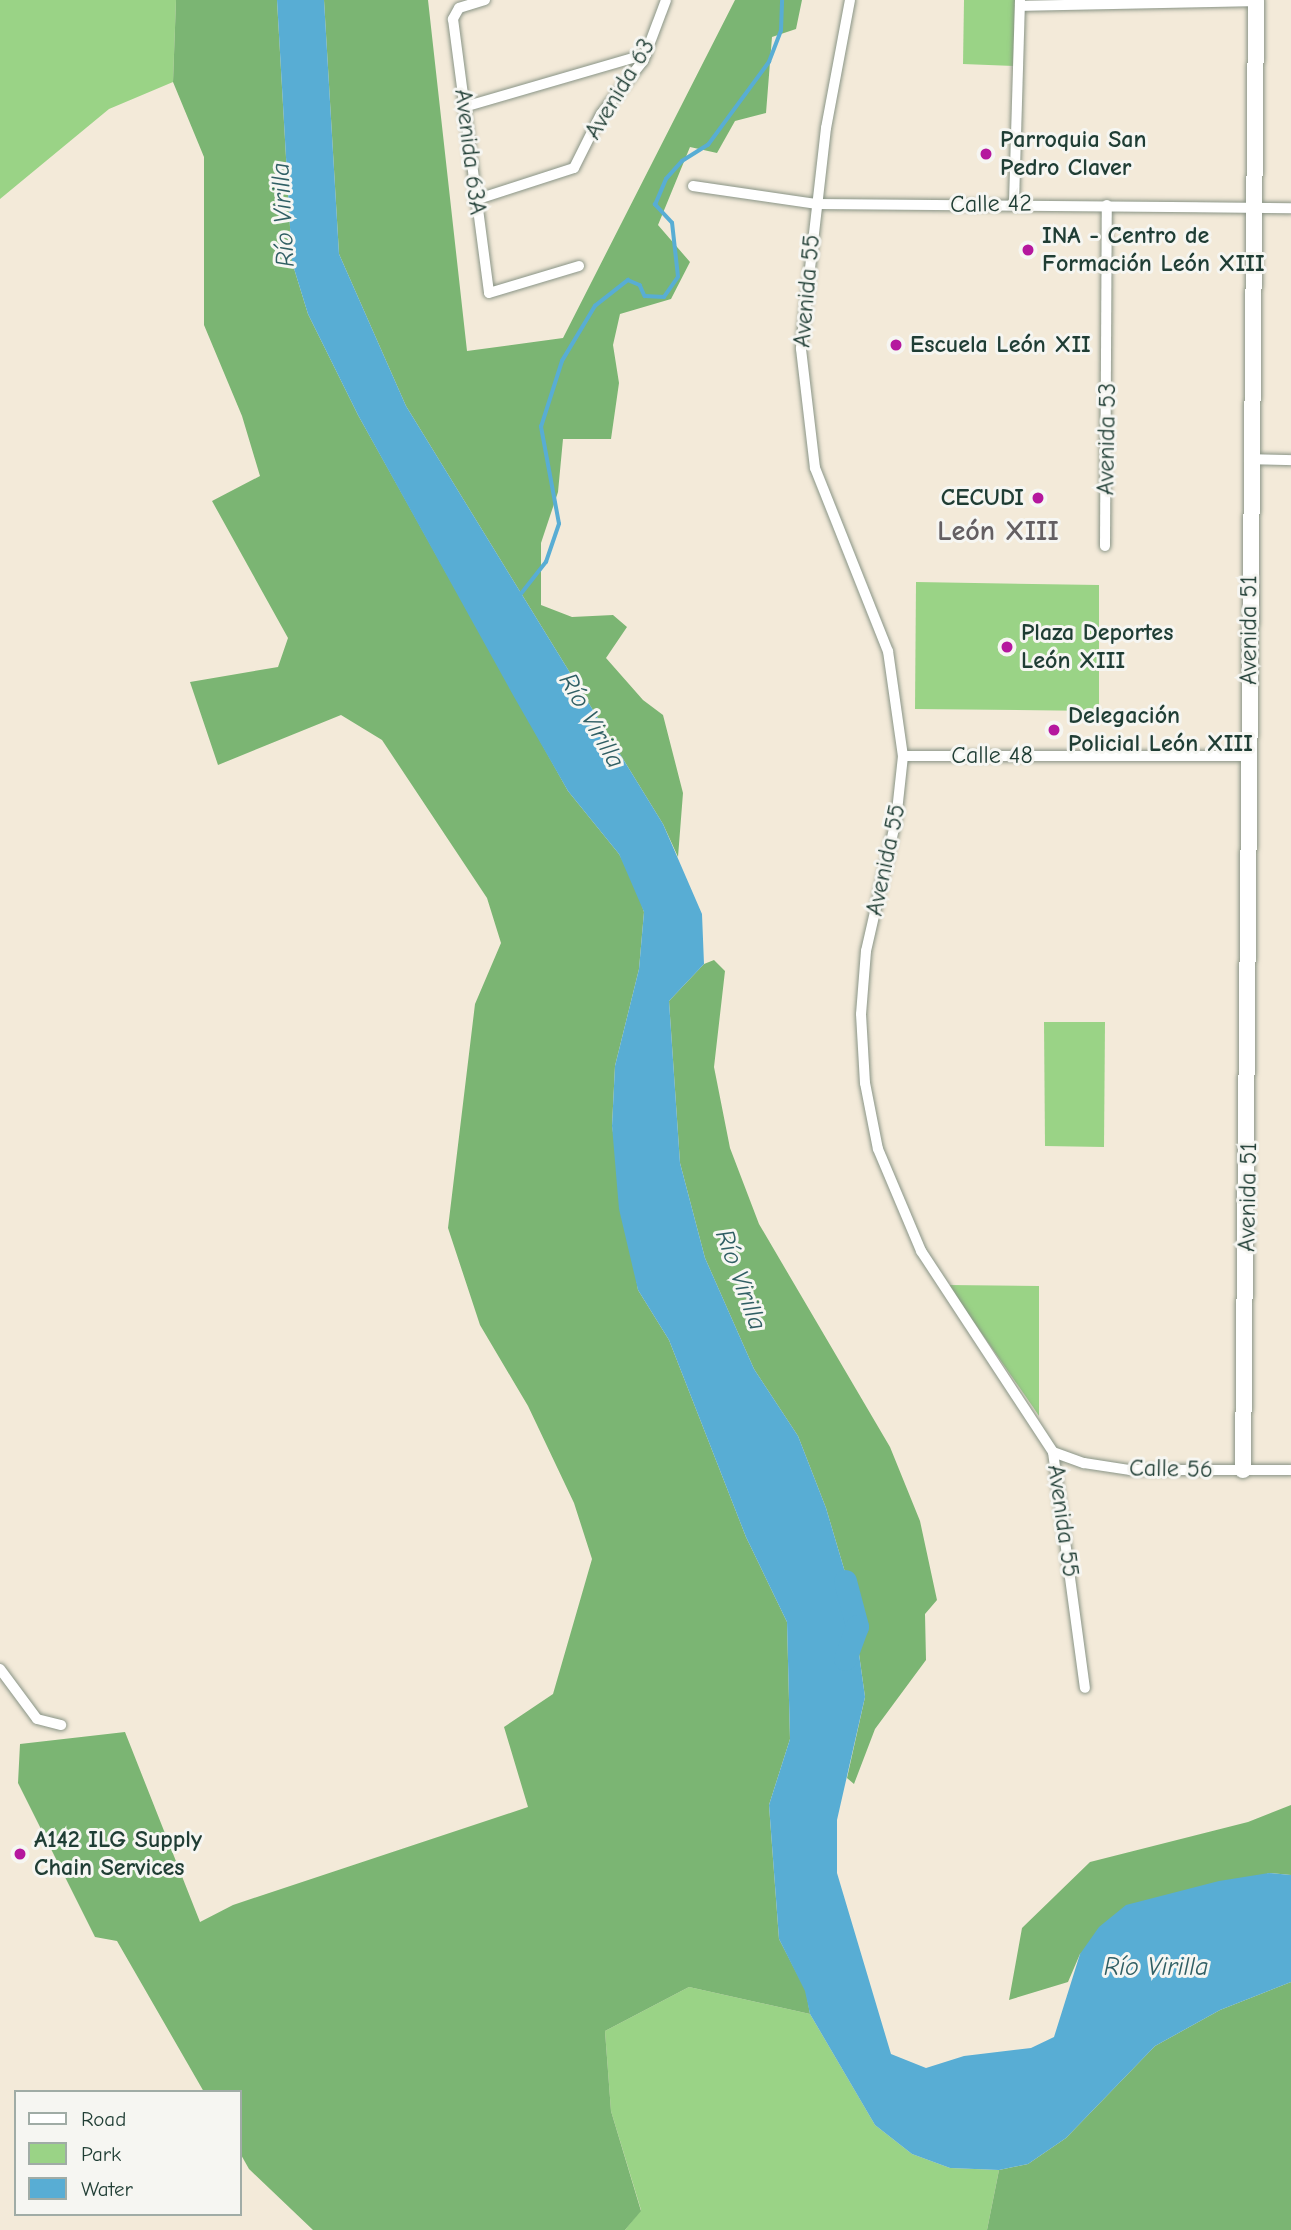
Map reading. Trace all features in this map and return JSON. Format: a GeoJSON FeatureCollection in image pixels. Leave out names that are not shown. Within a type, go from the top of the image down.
{"type":"FeatureCollection","features":[{"type":"Feature","properties":{"kind":"street","name":"Avenida 63A"},"geometry":{"type":"LineString","coordinates":[[485,0],[454,13],[475,200],[489,292],[579,266]]}},
{"type":"Feature","properties":{"kind":"street","name":"Avenida 63"},"geometry":{"type":"LineString","coordinates":[[475,200],[567,172],[577,165],[601,114],[646,54],[666,0]]}},
{"type":"Feature","properties":{"kind":"street","name":"Avenida 55"},"geometry":{"type":"LineString","coordinates":[[850,0],[835,65],[802,320],[806,416],[827,505],[888,651],[903,756],[896,820],[866,951],[861,1014],[864,1083],[878,1149],[921,1251],[1053,1452],[1085,1688]]}},
{"type":"Feature","properties":{"kind":"street"},"geometry":{"type":"LineString","coordinates":[[1014,203],[1020,3],[1256,1]]}},
{"type":"Feature","properties":{"kind":"street","name":"Avenida 51"},"geometry":{"type":"LineString","coordinates":[[1243,1470],[1249,1151],[1248,757],[1256,1]]}},
{"type":"Feature","properties":{"kind":"street"},"geometry":{"type":"LineString","coordinates":[[464,107],[646,54]]}},
{"type":"Feature","properties":{"kind":"street","name":"Calle 42"},"geometry":{"type":"LineString","coordinates":[[693,187],[816,204],[1014,203],[1291,208]]}},
{"type":"Feature","properties":{"kind":"street","name":"Avenida 53"},"geometry":{"type":"LineString","coordinates":[[1105,546],[1107,205]]}},
{"type":"Feature","properties":{"kind":"street"},"geometry":{"type":"LineString","coordinates":[[1250,459],[1291,460]]}},
{"type":"Feature","properties":{"kind":"street","name":"Calle 48"},"geometry":{"type":"LineString","coordinates":[[903,756],[1248,757]]}},
{"type":"Feature","properties":{"kind":"street","name":"Calle 56"},"geometry":{"type":"LineString","coordinates":[[1053,1452],[1084,1463],[1130,1470],[1291,1470]]}},
{"type":"Feature","properties":{"kind":"street"},"geometry":{"type":"LineString","coordinates":[[0,1669],[37,1718],[61,1725]]}},
{"type":"Feature","properties":{"kind":"green space"},"geometry":{"type":"Polygon","coordinates":[[[0,0],[176,0],[173,82],[109,109],[0,199],[0,0]]]}},
{"type":"Feature","properties":{"kind":"green space"},"geometry":{"type":"Polygon","coordinates":[[[176,0],[277,0],[292,262],[308,314],[358,415],[568,791],[619,854],[635,884],[644,912],[639,969],[615,1066],[612,1126],[638,1290],[669,1340],[746,1537],[787,1622],[790,1739],[769,1805],[779,1939],[806,1991],[810,2014],[689,1987],[605,2031],[611,2111],[641,2211],[625,2230],[313,2230],[249,2169],[242,2157],[242,2090],[203,2090],[117,1941],[95,1937],[18,1783],[20,1744],[125,1732],[200,1922],[233,1905],[528,1807],[504,1727],[553,1694],[592,1559],[574,1503],[528,1406],[480,1325],[448,1228],[475,1004],[501,943],[487,898],[382,740],[341,715],[218,765],[190,682],[278,667],[288,638],[212,501],[260,476],[242,416],[204,325],[204,157],[173,82],[176,0]]]}},
{"type":"Feature","properties":{"kind":"green space"},"geometry":{"type":"Polygon","coordinates":[[[324,0],[428,0],[467,351],[563,338],[735,0],[802,0],[796,29],[772,37],[766,113],[735,121],[717,153],[690,147],[658,225],[690,262],[671,299],[620,314],[613,345],[619,383],[611,439],[563,439],[558,492],[541,543],[541,605],[572,617],[613,615],[627,627],[606,658],[643,700],[663,715],[683,793],[678,857],[663,824],[406,406],[339,254],[324,0]]]}},
{"type":"Feature","properties":{"kind":"green space"},"geometry":{"type":"Polygon","coordinates":[[[964,0],[1015,0],[1014,66],[963,64],[964,0]]]}},
{"type":"Feature","properties":{"kind":"green space","name":"Plaza Deportes León XIII"},"geometry":{"type":"Polygon","coordinates":[[[916,582],[1099,585],[1099,711],[915,709],[916,582]]]}},
{"type":"Feature","properties":{"kind":"green space"},"geometry":{"type":"Polygon","coordinates":[[[714,960],[725,971],[714,1067],[730,1148],[759,1224],[890,1447],[920,1521],[937,1600],[925,1614],[926,1660],[875,1729],[854,1784],[847,1778],[865,1697],[850,1589],[826,1508],[798,1436],[754,1369],[705,1258],[680,1163],[669,1001],[704,964],[714,960]]]}},
{"type":"Feature","properties":{"kind":"green space"},"geometry":{"type":"Polygon","coordinates":[[[1044,1022],[1105,1022],[1104,1147],[1045,1146],[1044,1022]]]}},
{"type":"Feature","properties":{"kind":"green space"},"geometry":{"type":"Polygon","coordinates":[[[948,1285],[1039,1286],[1039,1416],[1033,1407],[948,1285]]]}},
{"type":"Feature","properties":{"kind":"green space"},"geometry":{"type":"Polygon","coordinates":[[[1291,1805],[1291,1875],[1269,1873],[1080,1954],[1068,1982],[1009,2000],[1022,1928],[1090,1862],[1248,1822],[1291,1805]]]}},
{"type":"Feature","properties":{"kind":"green space"},"geometry":{"type":"Polygon","coordinates":[[[1291,1982],[1291,2230],[987,2230],[999,2170],[1028,2164],[1066,2138],[1155,2046],[1220,2010],[1291,1982]]]}},
{"type":"Feature","properties":{"kind":"green space"},"geometry":{"type":"Polygon","coordinates":[[[689,1987],[810,2014],[875,2125],[912,2154],[950,2168],[999,2170],[987,2230],[625,2230],[641,2210],[611,2111],[605,2031],[689,1987]]]}},
{"type":"Feature","properties":{"kind":"water","name":"Río Virilla"},"geometry":{"type":"Polygon","coordinates":[[[277,0],[324,0],[339,254],[406,406],[663,824],[702,914],[704,964],[669,1001],[680,1163],[705,1258],[754,1369],[798,1436],[826,1508],[850,1589],[865,1697],[837,1820],[837,1873],[891,2054],[926,2068],[964,2056],[1031,2048],[1054,2037],[1080,1954],[1099,1927],[1126,1905],[1219,1881],[1269,1873],[1291,1875],[1291,1982],[1220,2010],[1155,2046],[1066,2138],[1028,2164],[999,2170],[950,2168],[912,2154],[875,2125],[810,2014],[805,1991],[779,1939],[769,1805],[790,1739],[787,1622],[746,1537],[669,1340],[638,1290],[619,1209],[612,1126],[615,1066],[639,969],[644,912],[619,854],[568,791],[513,695],[358,415],[308,314],[292,262],[277,0]]]}},
{"type":"Feature","properties":{"kind":"waterway"},"geometry":{"type":"LineString","coordinates":[[520,595],[546,562],[559,524],[541,427],[562,361],[595,306],[628,280],[640,285],[645,296],[664,297],[678,277],[672,223],[655,205],[666,179],[682,161],[708,145],[769,62],[781,31],[782,0]]}},
{"type":"Feature","properties":{"kind":"waterway","name":"Río Virilla"},"geometry":{"type":"LineString","coordinates":[[845,1581],[857,1626],[845,1659]]}},
{"type":"Feature","properties":{"kind":"place","name":"Parroquia San Pedro Claver"},"geometry":{"type":"Point","coordinates":[986,154]}},
{"type":"Feature","properties":{"kind":"place","name":"INA - Centro de Formación León XIII"},"geometry":{"type":"Point","coordinates":[1028,250]}},
{"type":"Feature","properties":{"kind":"place","name":"Escuela León XII"},"geometry":{"type":"Point","coordinates":[896,345]}},
{"type":"Feature","properties":{"kind":"place","name":"CECUDI"},"geometry":{"type":"Point","coordinates":[1038,498]}},
{"type":"Feature","properties":{"kind":"place","name":"Plaza Deportes León XIII"},"geometry":{"type":"Point","coordinates":[1007,647]}},
{"type":"Feature","properties":{"kind":"place","name":"Delegación Policial León XIII"},"geometry":{"type":"Point","coordinates":[1054,730]}},
{"type":"Feature","properties":{"kind":"place","name":"A142 ILG Supply Chain Services"},"geometry":{"type":"Point","coordinates":[20,1854]}},
{"type":"Feature","properties":{"kind":"district","name":"León XIII"},"geometry":{"type":"Point","coordinates":[998,531]}}]}
